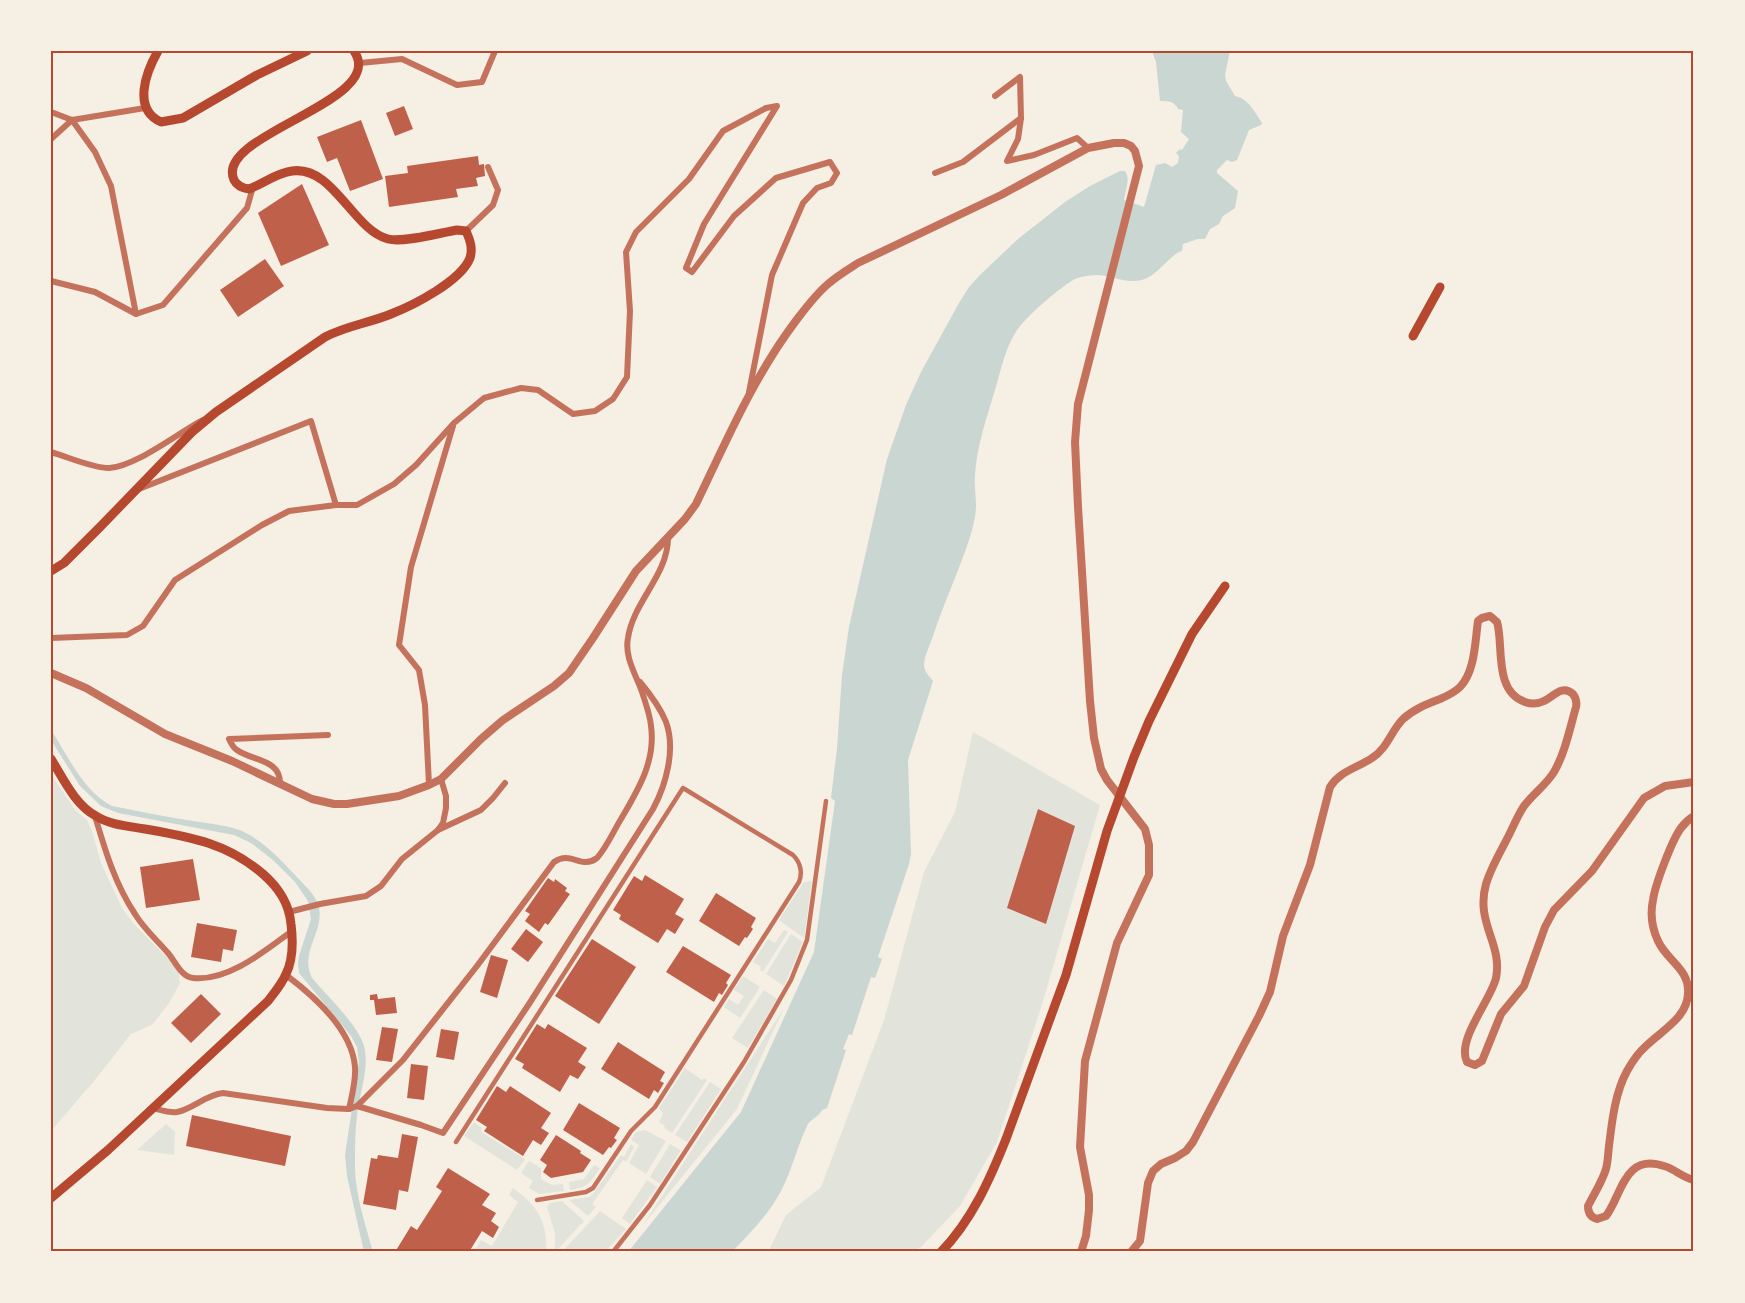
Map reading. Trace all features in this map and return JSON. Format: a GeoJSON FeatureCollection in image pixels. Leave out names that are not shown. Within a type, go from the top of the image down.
{"type":"FeatureCollection","features":[{"type":"Feature","properties":{"kind":"main road"},"geometry":{"type":"LineString","coordinates":[[158,51],[153,60],[143,95],[145,108],[150,115],[161,122],[183,118],[257,75],[307,51]]}},
{"type":"Feature","properties":{"kind":"main road"},"geometry":{"type":"LineString","coordinates":[[51,571],[64,563],[186,438],[216,412],[325,337],[339,330],[388,315],[429,295],[452,280],[470,258],[471,241],[466,231],[457,230],[399,239],[380,236],[322,180],[309,172],[289,171],[253,187],[242,188],[232,178],[233,165],[238,158],[261,139],[337,94],[353,79],[360,63],[354,51]]}},
{"type":"Feature","properties":{"kind":"main road"},"geometry":{"type":"LineString","coordinates":[[1413,336],[1440,287]]}},
{"type":"Feature","properties":{"kind":"main road"},"geometry":{"type":"LineString","coordinates":[[941,1252],[978,1201],[1011,1127],[1066,975],[1098,860],[1149,721],[1192,634],[1225,586]]}},
{"type":"Feature","properties":{"kind":"main road"},"geometry":{"type":"LineString","coordinates":[[51,759],[79,801],[95,816],[125,826],[190,837],[211,843],[234,853],[255,867],[278,888],[284,898],[292,931],[286,975],[272,995],[108,1150],[51,1198]]}},
{"type":"Feature","properties":{"kind":"street"},"geometry":{"type":"LineString","coordinates":[[360,63],[402,59],[457,85],[482,82],[495,51]]}},
{"type":"Feature","properties":{"kind":"street"},"geometry":{"type":"LineString","coordinates":[[994,96],[1020,77],[1021,118],[1018,139],[1007,161],[1034,155],[1077,138],[1088,148]]}},
{"type":"Feature","properties":{"kind":"street"},"geometry":{"type":"LineString","coordinates":[[51,638],[127,635],[143,626],[175,580],[262,525],[289,511],[336,505],[357,505],[394,484],[416,465],[454,423],[484,398],[520,388],[538,390],[573,414],[595,411],[613,399],[627,377],[630,311],[626,252],[636,232],[689,179],[723,131],[766,108],[777,106],[704,224],[686,268],[692,272],[734,216],[776,178],[830,162],[837,173],[831,183],[817,188],[803,203],[772,275],[748,395]]}},
{"type":"Feature","properties":{"kind":"street"},"geometry":{"type":"LineString","coordinates":[[51,112],[72,120],[145,108]]}},
{"type":"Feature","properties":{"kind":"street"},"geometry":{"type":"LineString","coordinates":[[935,172],[963,162],[1021,118]]}},
{"type":"Feature","properties":{"kind":"street"},"geometry":{"type":"LineString","coordinates":[[51,139],[72,120]]}},
{"type":"Feature","properties":{"kind":"street"},"geometry":{"type":"LineString","coordinates":[[72,120],[95,152],[111,186],[136,314]]}},
{"type":"Feature","properties":{"kind":"street"},"geometry":{"type":"LineString","coordinates":[[51,673],[74,682],[165,735],[232,761],[312,799],[340,804],[363,803],[399,796],[429,786],[441,779],[503,720],[554,686],[569,673],[636,571],[668,538],[696,504],[748,395],[766,364],[815,297],[838,275],[858,263],[1001,195],[1088,148],[1114,143],[1131,146],[1136,151],[1139,166],[1078,404],[1076,462],[1094,738],[1101,769],[1107,780],[1145,830],[1149,845],[1149,875],[1117,943],[1085,1061],[1080,1147],[1089,1196],[1089,1210],[1086,1236],[1081,1252]]}},
{"type":"Feature","properties":{"kind":"street"},"geometry":{"type":"LineString","coordinates":[[466,231],[493,205],[498,190],[488,167]]}},
{"type":"Feature","properties":{"kind":"street"},"geometry":{"type":"LineString","coordinates":[[51,281],[95,292],[136,314],[163,305],[247,208],[253,187]]}},
{"type":"Feature","properties":{"kind":"street"},"geometry":{"type":"LineString","coordinates":[[51,452],[99,467],[110,468],[139,459],[186,428],[216,412]]}},
{"type":"Feature","properties":{"kind":"street"},"geometry":{"type":"LineString","coordinates":[[136,490],[311,421],[336,505]]}},
{"type":"Feature","properties":{"kind":"street"},"geometry":{"type":"LineString","coordinates":[[429,786],[425,705],[419,670],[399,645],[411,567],[454,423]]}},
{"type":"Feature","properties":{"kind":"street"},"geometry":{"type":"LineString","coordinates":[[153,1108],[179,1112],[207,1097],[223,1093],[327,1108],[349,1109],[357,1106],[395,1069],[418,1041],[554,862],[569,857],[590,862],[600,854],[640,787],[650,756],[651,725],[627,649],[629,631],[642,600],[665,558],[668,538]]}},
{"type":"Feature","properties":{"kind":"street"},"geometry":{"type":"LineString","coordinates":[[1131,1252],[1140,1241],[1148,1183],[1153,1171],[1161,1164],[1186,1151],[1193,1142],[1270,992],[1282,936],[1310,865],[1330,787],[1345,772],[1383,750],[1401,721],[1409,714],[1461,687],[1470,668],[1478,621],[1490,616],[1497,622],[1500,663],[1504,677],[1516,697],[1535,704],[1564,690],[1572,693],[1577,701],[1557,765],[1544,785],[1523,808],[1491,869],[1486,884],[1483,896],[1484,919],[1497,966],[1492,988],[1465,1048],[1467,1062],[1475,1065],[1482,1061],[1498,1019],[1524,986],[1545,927],[1554,910],[1592,871],[1644,798],[1665,786],[1694,782]]}},
{"type":"Feature","properties":{"kind":"street"},"geometry":{"type":"LineString","coordinates":[[357,1106],[443,1133],[529,1004],[658,800],[668,766],[669,737],[665,719],[636,677]]}},
{"type":"Feature","properties":{"kind":"street"},"geometry":{"type":"LineString","coordinates":[[280,784],[279,774],[273,767],[238,751],[229,739],[328,735]]}},
{"type":"Feature","properties":{"kind":"street"},"geometry":{"type":"LineString","coordinates":[[438,830],[443,823],[446,808],[446,796],[441,779]]}},
{"type":"Feature","properties":{"kind":"street"},"geometry":{"type":"LineString","coordinates":[[289,912],[374,892],[402,859],[438,830],[481,810],[504,783]]}},
{"type":"Feature","properties":{"kind":"street"},"geometry":{"type":"LineString","coordinates":[[456,1142],[683,788],[793,855],[800,867],[799,882],[655,1107],[631,1131],[597,1184],[590,1190],[537,1200]]}},
{"type":"Feature","properties":{"kind":"street"},"geometry":{"type":"LineString","coordinates":[[613,1252],[650,1205],[744,1062],[791,980],[807,940],[826,801]]}},
{"type":"Feature","properties":{"kind":"street"},"geometry":{"type":"LineString","coordinates":[[95,816],[114,873],[127,902],[142,925],[189,977],[203,978],[238,967],[292,931]]}},
{"type":"Feature","properties":{"kind":"street"},"geometry":{"type":"LineString","coordinates":[[1694,816],[1682,827],[1676,837],[1653,900],[1652,914],[1658,940],[1684,974],[1688,983],[1687,1001],[1678,1018],[1645,1046],[1627,1071],[1616,1104],[1606,1169],[1588,1206],[1588,1212],[1597,1219],[1606,1216],[1624,1179],[1638,1167],[1658,1164],[1694,1180]]}},
{"type":"Feature","properties":{"kind":"street"},"geometry":{"type":"LineString","coordinates":[[286,975],[303,987],[323,1007],[350,1046],[355,1073],[349,1109]]}},
{"type":"Feature","properties":{"kind":"shaded area"},"geometry":{"type":"Polygon","coordinates":[[[1152,51],[1230,51],[1226,81],[1235,96],[1248,103],[1262,123],[1249,130],[1237,160],[1232,162],[1227,160],[1217,170],[1217,173],[1238,191],[1235,208],[1223,216],[1219,224],[1210,229],[1205,239],[1183,244],[1182,251],[1148,277],[1131,281],[1095,275],[1075,279],[1061,288],[1017,330],[1004,359],[978,452],[975,478],[976,510],[972,529],[925,659],[925,669],[933,681],[908,760],[911,854],[909,864],[878,957],[882,959],[875,978],[871,977],[852,1035],[849,1034],[843,1049],[846,1050],[827,1108],[822,1110],[807,1126],[781,1191],[771,1208],[732,1252],[628,1252],[741,1112],[814,952],[835,801],[831,798],[842,675],[849,627],[887,459],[906,405],[921,372],[969,287],[1018,239],[1065,202],[1120,171],[1125,171],[1128,178],[1124,200],[1144,207],[1156,165],[1165,163],[1172,167],[1178,163],[1179,156],[1176,153],[1182,150],[1189,139],[1181,132],[1183,110],[1178,109],[1171,102],[1160,101],[1156,62],[1152,51]]]}},
{"type":"Feature","properties":{"kind":"shaded area"},"geometry":{"type":"Polygon","coordinates":[[[51,730],[84,782],[112,806],[240,830],[260,842],[278,858],[315,898],[320,917],[308,960],[309,969],[312,978],[354,1027],[365,1052],[365,1070],[356,1127],[355,1173],[373,1252],[364,1252],[347,1176],[345,1155],[359,1062],[357,1047],[351,1036],[299,973],[299,956],[311,919],[308,901],[295,882],[273,860],[251,843],[234,835],[118,813],[101,806],[80,786],[51,740],[51,730]]]}},
{"type":"Feature","properties":{"kind":"shaded area"},"geometry":{"type":"Polygon","coordinates":[[[973,732],[1100,805],[1041,1008],[997,1142],[960,1206],[921,1247],[909,1252],[768,1252],[786,1215],[821,1187],[884,1020],[924,872],[955,812],[973,732]]]}},
{"type":"Feature","properties":{"kind":"shaded area"},"geometry":{"type":"Polygon","coordinates":[[[51,774],[76,811],[87,820],[101,863],[122,908],[133,923],[178,969],[180,983],[169,1003],[152,1025],[131,1034],[51,1131],[51,774]]]}},
{"type":"Feature","properties":{"kind":"shaded area"},"geometry":{"type":"Polygon","coordinates":[[[812,881],[804,938],[779,920],[804,882],[812,881]]]}},
{"type":"Feature","properties":{"kind":"shaded area"},"geometry":{"type":"Polygon","coordinates":[[[784,930],[788,932],[763,972],[760,970],[761,967],[753,962],[768,939],[775,943],[784,930]]]}},
{"type":"Feature","properties":{"kind":"shaded area"},"geometry":{"type":"Polygon","coordinates":[[[791,934],[803,942],[784,986],[766,974],[791,934]]]}},
{"type":"Feature","properties":{"kind":"shaded area"},"geometry":{"type":"Polygon","coordinates":[[[743,976],[760,987],[740,1018],[724,1007],[729,999],[738,1005],[744,996],[734,990],[743,976]]]}},
{"type":"Feature","properties":{"kind":"shaded area"},"geometry":{"type":"Polygon","coordinates":[[[764,990],[777,999],[748,1048],[732,1038],[764,990]]]}},
{"type":"Feature","properties":{"kind":"shaded area"},"geometry":{"type":"Polygon","coordinates":[[[784,1008],[737,1109],[643,1225],[784,1008]]]}},
{"type":"Feature","properties":{"kind":"shaded area"},"geometry":{"type":"Polygon","coordinates":[[[685,1068],[702,1080],[704,1078],[707,1080],[672,1133],[659,1122],[663,1114],[659,1108],[685,1068]]]}},
{"type":"Feature","properties":{"kind":"shaded area"},"geometry":{"type":"Polygon","coordinates":[[[710,1082],[721,1089],[687,1142],[675,1135],[710,1082]]]}},
{"type":"Feature","properties":{"kind":"shaded area"},"geometry":{"type":"Polygon","coordinates":[[[474,1122],[482,1128],[481,1132],[525,1159],[517,1170],[464,1136],[474,1122]]]}},
{"type":"Feature","properties":{"kind":"shaded area"},"geometry":{"type":"Polygon","coordinates":[[[166,1124],[175,1132],[174,1155],[137,1150],[166,1124]]]}},
{"type":"Feature","properties":{"kind":"shaded area"},"geometry":{"type":"Polygon","coordinates":[[[645,1130],[666,1141],[646,1174],[629,1163],[639,1145],[631,1140],[636,1132],[645,1130]]]}},
{"type":"Feature","properties":{"kind":"shaded area"},"geometry":{"type":"Polygon","coordinates":[[[631,1144],[634,1147],[626,1162],[623,1160],[592,1204],[596,1207],[588,1216],[569,1200],[589,1197],[593,1194],[621,1155],[624,1157],[631,1144]]]}},
{"type":"Feature","properties":{"kind":"shaded area"},"geometry":{"type":"Polygon","coordinates":[[[670,1144],[681,1150],[660,1184],[650,1177],[670,1144]]]}},
{"type":"Feature","properties":{"kind":"shaded area"},"geometry":{"type":"Polygon","coordinates":[[[529,1161],[541,1168],[541,1179],[552,1185],[563,1184],[564,1191],[539,1194],[529,1188],[533,1181],[521,1173],[529,1161]]]}},
{"type":"Feature","properties":{"kind":"shaded area"},"geometry":{"type":"Polygon","coordinates":[[[594,1165],[600,1168],[591,1181],[585,1186],[570,1190],[569,1182],[584,1179],[594,1165]]]}},
{"type":"Feature","properties":{"kind":"shaded area"},"geometry":{"type":"Polygon","coordinates":[[[647,1180],[657,1187],[630,1224],[622,1218],[647,1180]]]}},
{"type":"Feature","properties":{"kind":"shaded area"},"geometry":{"type":"Polygon","coordinates":[[[513,1188],[529,1201],[539,1215],[545,1232],[546,1252],[474,1252],[481,1240],[492,1246],[518,1202],[509,1195],[513,1188]]]}},
{"type":"Feature","properties":{"kind":"shaded area"},"geometry":{"type":"Polygon","coordinates":[[[562,1201],[584,1221],[555,1252],[555,1233],[547,1207],[550,1203],[562,1201]]]}},
{"type":"Feature","properties":{"kind":"shaded area"},"geometry":{"type":"Polygon","coordinates":[[[600,1211],[626,1229],[605,1252],[562,1252],[600,1211]]]}},
{"type":"Feature","properties":{"kind":"building"},"geometry":{"type":"Polygon","coordinates":[[[404,106],[413,129],[395,136],[386,113],[404,106]]]}},
{"type":"Feature","properties":{"kind":"building"},"geometry":{"type":"Polygon","coordinates":[[[361,120],[383,179],[350,191],[337,158],[327,162],[317,137],[361,120]]]}},
{"type":"Feature","properties":{"kind":"building"},"geometry":{"type":"Polygon","coordinates":[[[478,156],[479,165],[484,164],[485,176],[476,178],[478,186],[456,189],[458,197],[389,207],[385,176],[408,173],[407,166],[478,156]]]}},
{"type":"Feature","properties":{"kind":"building"},"geometry":{"type":"Polygon","coordinates":[[[302,184],[329,245],[281,266],[258,213],[302,184]]]}},
{"type":"Feature","properties":{"kind":"building"},"geometry":{"type":"Polygon","coordinates":[[[265,259],[284,286],[238,317],[220,290],[265,259]]]}},
{"type":"Feature","properties":{"kind":"building"},"geometry":{"type":"Polygon","coordinates":[[[1038,809],[1075,826],[1046,924],[1007,908],[1038,809]]]}},
{"type":"Feature","properties":{"kind":"building"},"geometry":{"type":"Polygon","coordinates":[[[193,859],[200,900],[146,908],[140,867],[193,859]]]}},
{"type":"Feature","properties":{"kind":"building"},"geometry":{"type":"Polygon","coordinates":[[[645,875],[684,899],[675,914],[684,919],[675,934],[667,929],[658,943],[619,919],[621,915],[613,910],[634,876],[642,881],[645,875]]]}},
{"type":"Feature","properties":{"kind":"building"},"geometry":{"type":"Polygon","coordinates":[[[548,878],[554,882],[555,879],[567,888],[565,891],[570,894],[548,925],[545,923],[539,932],[525,921],[530,914],[525,911],[548,878]]]}},
{"type":"Feature","properties":{"kind":"building"},"geometry":{"type":"Polygon","coordinates":[[[716,893],[756,918],[751,927],[753,929],[739,946],[699,921],[716,893]]]}},
{"type":"Feature","properties":{"kind":"building"},"geometry":{"type":"Polygon","coordinates":[[[197,923],[237,930],[233,951],[223,949],[221,962],[191,957],[197,923]]]}},
{"type":"Feature","properties":{"kind":"building"},"geometry":{"type":"Polygon","coordinates":[[[526,929],[543,942],[528,962],[511,949],[526,929]]]}},
{"type":"Feature","properties":{"kind":"building"},"geometry":{"type":"Polygon","coordinates":[[[592,939],[636,967],[599,1024],[555,996],[592,939]]]}},
{"type":"Feature","properties":{"kind":"building"},"geometry":{"type":"Polygon","coordinates":[[[683,946],[731,975],[722,995],[719,993],[714,1002],[666,972],[683,946]]]}},
{"type":"Feature","properties":{"kind":"building"},"geometry":{"type":"Polygon","coordinates":[[[491,955],[508,960],[497,998],[480,992],[491,955]]]}},
{"type":"Feature","properties":{"kind":"building"},"geometry":{"type":"Polygon","coordinates":[[[201,994],[221,1014],[191,1043],[171,1023],[201,994]]]}},
{"type":"Feature","properties":{"kind":"building"},"geometry":{"type":"Polygon","coordinates":[[[377,994],[378,999],[395,997],[397,1013],[376,1015],[374,1000],[370,1000],[370,995],[377,994]]]}},
{"type":"Feature","properties":{"kind":"building"},"geometry":{"type":"Polygon","coordinates":[[[537,1024],[545,1029],[548,1024],[587,1048],[578,1062],[586,1067],[578,1079],[570,1075],[560,1092],[522,1068],[524,1064],[515,1059],[537,1024]]]}},
{"type":"Feature","properties":{"kind":"building"},"geometry":{"type":"Polygon","coordinates":[[[382,1027],[398,1029],[392,1062],[376,1060],[382,1027]]]}},
{"type":"Feature","properties":{"kind":"building"},"geometry":{"type":"Polygon","coordinates":[[[441,1029],[459,1032],[454,1060],[436,1057],[441,1029]]]}},
{"type":"Feature","properties":{"kind":"building"},"geometry":{"type":"Polygon","coordinates":[[[618,1042],[665,1072],[660,1081],[664,1083],[658,1093],[654,1090],[649,1099],[601,1069],[618,1042]]]}},
{"type":"Feature","properties":{"kind":"building"},"geometry":{"type":"Polygon","coordinates":[[[411,1064],[428,1066],[424,1100],[407,1098],[411,1064]]]}},
{"type":"Feature","properties":{"kind":"building"},"geometry":{"type":"Polygon","coordinates":[[[497,1086],[506,1092],[510,1086],[551,1113],[541,1128],[549,1133],[541,1145],[533,1140],[523,1156],[484,1131],[487,1127],[476,1120],[497,1086]]]}},
{"type":"Feature","properties":{"kind":"building"},"geometry":{"type":"Polygon","coordinates":[[[579,1103],[620,1128],[614,1138],[617,1140],[603,1155],[563,1130],[579,1103]]]}},
{"type":"Feature","properties":{"kind":"building"},"geometry":{"type":"Polygon","coordinates":[[[192,1115],[291,1136],[285,1166],[186,1146],[192,1115]]]}},
{"type":"Feature","properties":{"kind":"building"},"geometry":{"type":"Polygon","coordinates":[[[402,1134],[418,1137],[408,1192],[399,1190],[396,1210],[363,1204],[371,1158],[377,1159],[378,1155],[398,1158],[402,1134]]]}},
{"type":"Feature","properties":{"kind":"building"},"geometry":{"type":"Polygon","coordinates":[[[556,1135],[591,1160],[583,1172],[551,1178],[543,1172],[547,1165],[540,1160],[556,1135]]]}},
{"type":"Feature","properties":{"kind":"building"},"geometry":{"type":"Polygon","coordinates":[[[448,1168],[490,1194],[482,1205],[496,1213],[491,1221],[499,1227],[493,1238],[482,1231],[469,1252],[395,1252],[411,1226],[417,1230],[442,1191],[436,1187],[448,1168]]]}}]}
